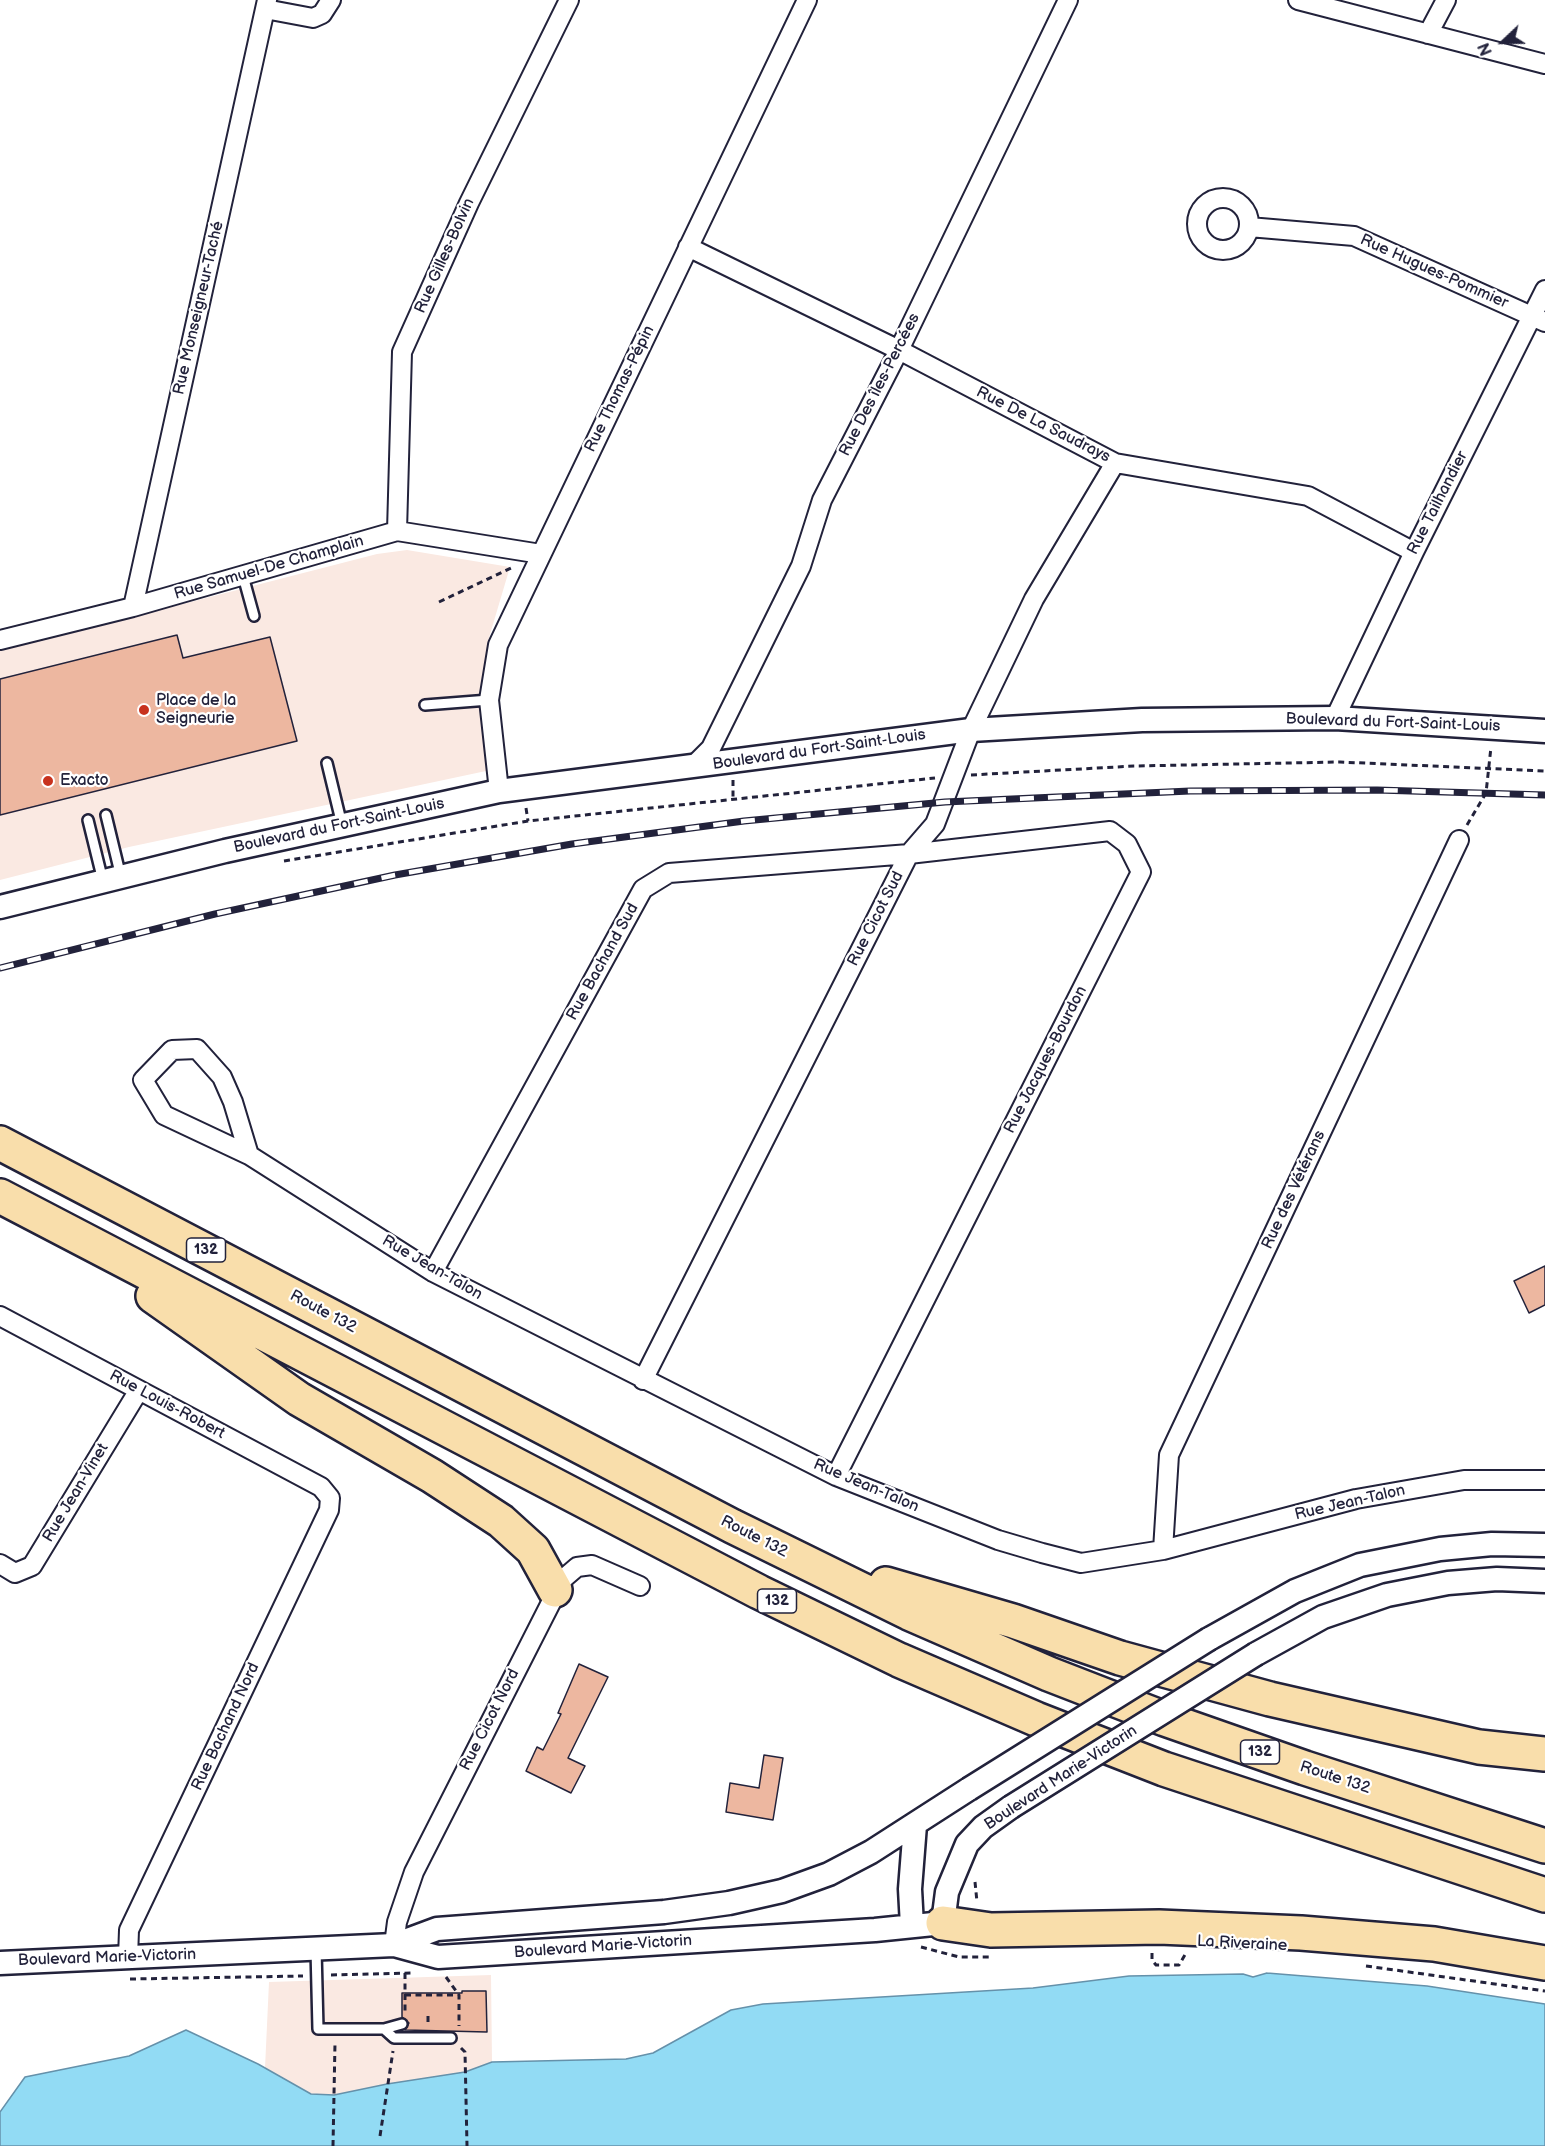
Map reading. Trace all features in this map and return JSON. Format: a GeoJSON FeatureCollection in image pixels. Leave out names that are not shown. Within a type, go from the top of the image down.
{"type":"FeatureCollection","features":[{"type":"Feature","properties":{"kind":"highway","name":"Route 132"},"geometry":{"type":"LineString","coordinates":[[0,1143],[792,1556],[981,1645],[1121,1702],[1305,1768],[1545,1846]]}},
{"type":"Feature","properties":{"kind":"highway","name":"132"},"geometry":{"type":"LineString","coordinates":[[0,1196],[759,1592],[910,1665],[1036,1719],[1154,1765],[1545,1895]]}},
{"type":"Feature","properties":{"kind":"highway"},"geometry":{"type":"LineString","coordinates":[[46,1220],[299,1399],[432,1476],[501,1521],[533,1550],[555,1590]]}},
{"type":"Feature","properties":{"kind":"highway"},"geometry":{"type":"LineString","coordinates":[[792,1556],[1013,1621],[1120,1658],[1270,1699],[1479,1747],[1545,1754]]}},
{"type":"Feature","properties":{"kind":"highway"},"geometry":{"type":"LineString","coordinates":[[934,1938],[991,1930],[1159,1926],[1290,1932],[1434,1944],[1545,1963]]}},
{"type":"Feature","properties":{"kind":"street","name":"Rue Monseigneur-Taché"},"geometry":{"type":"LineString","coordinates":[[133,607],[266,5],[313,18],[322,14],[331,0]]}},
{"type":"Feature","properties":{"kind":"street","name":"Rue Gilles-Bolvin"},"geometry":{"type":"LineString","coordinates":[[397,531],[402,352],[469,203],[569,0]]}},
{"type":"Feature","properties":{"kind":"street","name":"Rue Thomas-Pépin"},"geometry":{"type":"LineString","coordinates":[[499,791],[489,700],[498,645],[807,0]]}},
{"type":"Feature","properties":{"kind":"street","name":"Rue Des îles-Percées"},"geometry":{"type":"LineString","coordinates":[[692,767],[711,748],[801,566],[822,500],[899,350],[1068,0]]}},
{"type":"Feature","properties":{"kind":"street"},"geometry":{"type":"LineString","coordinates":[[1298,0],[1545,64]]}},
{"type":"Feature","properties":{"kind":"street"},"geometry":{"type":"LineString","coordinates":[[1428,33],[1446,0]]}},
{"type":"Feature","properties":{"kind":"street","name":"Rue Hugues-Pommier"},"geometry":{"type":"LineString","coordinates":[[1249,227],[1354,236],[1539,319]]}},
{"type":"Feature","properties":{"kind":"street","name":"Rue De La Saudrays"},"geometry":{"type":"LineString","coordinates":[[688,247],[899,350],[1114,462],[1308,496],[1414,552]]}},
{"type":"Feature","properties":{"kind":"street","name":"Rue Tailhandier"},"geometry":{"type":"LineString","coordinates":[[1335,717],[1414,552],[1539,319],[1545,290]]}},
{"type":"Feature","properties":{"kind":"street","name":"Rue Cicot Sud"},"geometry":{"type":"LineString","coordinates":[[643,1380],[909,854],[935,824],[971,730],[1034,599],[1114,462]]}},
{"type":"Feature","properties":{"kind":"street","name":"Rue Samuel-De Champlain"},"geometry":{"type":"LineString","coordinates":[[0,639],[133,607],[397,531],[541,554]]}},
{"type":"Feature","properties":{"kind":"street","name":"Boulevard du Fort-Saint-Louis"},"geometry":{"type":"LineString","coordinates":[[0,907],[342,825],[499,791],[971,730],[1142,720],[1335,717],[1545,731]]}},
{"type":"Feature","properties":{"kind":"street","name":"Rue Jacques-Bourdon"},"geometry":{"type":"LineString","coordinates":[[836,1476],[1141,872],[1127,844],[1110,831],[909,854]]}},
{"type":"Feature","properties":{"kind":"street","name":"Rue des Vétérans"},"geometry":{"type":"LineString","coordinates":[[1162,1550],[1169,1455],[1459,840]]}},
{"type":"Feature","properties":{"kind":"street","name":"Rue Bachand Sud"},"geometry":{"type":"LineString","coordinates":[[433,1272],[643,889],[669,873],[909,854]]}},
{"type":"Feature","properties":{"kind":"street","name":"Rue Jean-Talon"},"geometry":{"type":"LineString","coordinates":[[249,1155],[234,1102],[222,1077],[197,1049],[172,1050],[143,1080],[164,1115],[249,1155],[433,1272],[836,1476],[998,1540],[1081,1563],[1162,1550],[1356,1499],[1464,1480],[1545,1480]]}},
{"type":"Feature","properties":{"kind":"street","name":"Rue Louis-Robert"},"geometry":{"type":"LineString","coordinates":[[0,1316],[321,1487],[330,1498]]}},
{"type":"Feature","properties":{"kind":"street","name":"Rue Jean-Vinet"},"geometry":{"type":"LineString","coordinates":[[0,1564],[15,1573],[32,1566],[139,1390]]}},
{"type":"Feature","properties":{"kind":"street","name":"Rue Bachand Nord"},"geometry":{"type":"LineString","coordinates":[[128,1958],[129,1930],[329,1510],[330,1498]]}},
{"type":"Feature","properties":{"kind":"street","name":"Boulevard Marie-Victorin"},"geometry":{"type":"LineString","coordinates":[[0,1962],[394,1945],[436,1929],[675,1911],[755,1898],[829,1874],[915,1826],[969,1789],[1209,1639],[1295,1591],[1360,1566],[1448,1548],[1492,1544],[1545,1545]]}},
{"type":"Feature","properties":{"kind":"street","name":"Rue Cicot Nord"},"geometry":{"type":"LineString","coordinates":[[394,1945],[397,1922],[414,1872],[555,1590],[567,1573],[584,1565],[600,1567],[640,1586]]}},
{"type":"Feature","properties":{"kind":"street","name":"Boulevard Marie-Victorin"},"geometry":{"type":"LineString","coordinates":[[394,1945],[438,1957],[934,1938],[947,1892],[962,1854],[978,1832],[1011,1807],[1256,1654],[1323,1617],[1387,1594],[1430,1585],[1474,1580],[1545,1581]]}},
{"type":"Feature","properties":{"kind":"street"},"geometry":{"type":"LineString","coordinates":[[915,1826],[910,1889],[934,1938]]}},
{"type":"Feature","properties":{"kind":"lane"},"geometry":{"type":"LineString","coordinates":[[243,576],[254,616]]}},
{"type":"Feature","properties":{"kind":"lane"},"geometry":{"type":"LineString","coordinates":[[425,705],[489,700]]}},
{"type":"Feature","properties":{"kind":"lane"},"geometry":{"type":"LineString","coordinates":[[327,763],[342,825]]}},
{"type":"Feature","properties":{"kind":"lane"},"geometry":{"type":"LineString","coordinates":[[106,815],[112,879]]}},
{"type":"Feature","properties":{"kind":"lane"},"geometry":{"type":"LineString","coordinates":[[88,820],[112,879]]}},
{"type":"Feature","properties":{"kind":"lane"},"geometry":{"type":"LineString","coordinates":[[316,1949],[318,2029],[384,2029],[404,2020]]}},
{"type":"Feature","properties":{"kind":"lane"},"geometry":{"type":"LineString","coordinates":[[384,2029],[394,2038],[456,2032]]}},
{"type":"Feature","properties":{"kind":"path"},"geometry":{"type":"LineString","coordinates":[[439,602],[541,554]]}},
{"type":"Feature","properties":{"kind":"path"},"geometry":{"type":"LineString","coordinates":[[1459,840],[1486,793],[1494,727]]}},
{"type":"Feature","properties":{"kind":"path","name":"Boulevard du Fort-Saint-Louis"},"geometry":{"type":"LineString","coordinates":[[277,861],[528,821],[1021,771],[1168,765],[1340,762],[1489,766],[1545,771]]}},
{"type":"Feature","properties":{"kind":"path"},"geometry":{"type":"LineString","coordinates":[[975,1881],[978,1910]]}},
{"type":"Feature","properties":{"kind":"path"},"geometry":{"type":"LineString","coordinates":[[934,1938],[959,1957],[996,1957]]}},
{"type":"Feature","properties":{"kind":"path"},"geometry":{"type":"LineString","coordinates":[[1141,1953],[1152,1953],[1152,1960],[1156,1965],[1179,1965],[1186,1953]]}},
{"type":"Feature","properties":{"kind":"path","name":"La Riveraine"},"geometry":{"type":"LineString","coordinates":[[1175,1953],[1193,1954]]}},
{"type":"Feature","properties":{"kind":"path"},"geometry":{"type":"LineString","coordinates":[[1358,1965],[1545,1991]]}},
{"type":"Feature","properties":{"kind":"path"},"geometry":{"type":"LineString","coordinates":[[446,1972],[446,1977],[459,1995],[461,2012],[456,2032],[449,2027]]}},
{"type":"Feature","properties":{"kind":"path"},"geometry":{"type":"LineString","coordinates":[[404,2020],[405,1973]]}},
{"type":"Feature","properties":{"kind":"path"},"geometry":{"type":"LineString","coordinates":[[405,1995],[459,1995]]}},
{"type":"Feature","properties":{"kind":"path"},"geometry":{"type":"LineString","coordinates":[[428,2016],[428,2027]]}},
{"type":"Feature","properties":{"kind":"path"},"geometry":{"type":"LineString","coordinates":[[417,2027],[439,2027]]}},
{"type":"Feature","properties":{"kind":"path"},"geometry":{"type":"LineString","coordinates":[[333,2146],[335,2029]]}},
{"type":"Feature","properties":{"kind":"path"},"geometry":{"type":"LineString","coordinates":[[465,2052],[467,2146]]}},
{"type":"Feature","properties":{"kind":"path"},"geometry":{"type":"LineString","coordinates":[[380,2136],[392,2055]]}},
{"type":"Feature","properties":{"kind":"shaded area"},"geometry":{"type":"Polygon","coordinates":[[[407,550],[510,567],[488,641],[481,705],[486,771],[129,847],[0,880],[0,651],[377,554],[407,550]]]}},
{"type":"Feature","properties":{"kind":"shaded area"},"geometry":{"type":"Polygon","coordinates":[[[491,1975],[492,2062],[465,2072],[334,2095],[311,2094],[265,2068],[269,1982],[491,1975]]]}},
{"type":"Feature","properties":{"kind":"water"},"geometry":{"type":"Polygon","coordinates":[[[1267,1973],[1427,1986],[1545,2004],[1545,2146],[0,2146],[0,2112],[25,2077],[129,2056],[186,2030],[258,2064],[311,2094],[334,2095],[465,2072],[492,2062],[626,2059],[653,2053],[731,2010],[763,2004],[1033,1988],[1129,1976],[1243,1974],[1253,1977],[1267,1973]]]}},
{"type":"Feature","properties":{"kind":"building","name":"Place de la Seigneurie"},"geometry":{"type":"Polygon","coordinates":[[[177,635],[183,658],[270,637],[297,741],[0,815],[0,679],[177,635]]]}},
{"type":"Feature","properties":{"kind":"building"},"geometry":{"type":"Polygon","coordinates":[[[1545,1266],[1545,1305],[1529,1313],[1514,1281],[1545,1266]]]}},
{"type":"Feature","properties":{"kind":"building"},"geometry":{"type":"Polygon","coordinates":[[[579,1664],[608,1677],[568,1758],[585,1766],[571,1793],[526,1771],[537,1747],[543,1750],[561,1714],[558,1713],[579,1664]]]}},
{"type":"Feature","properties":{"kind":"building"},"geometry":{"type":"Polygon","coordinates":[[[764,1755],[783,1758],[773,1820],[726,1812],[730,1783],[759,1788],[764,1755]]]}},
{"type":"Feature","properties":{"kind":"building"},"geometry":{"type":"Polygon","coordinates":[[[462,1991],[486,1991],[487,2032],[405,2030],[409,2023],[402,2017],[402,1993],[462,1993],[462,1991]]]}},
{"type":"Feature","properties":{"kind":"railway"},"geometry":{"type":"LineString","coordinates":[[0,968],[215,914],[395,875],[572,844],[744,821],[945,802],[1190,791],[1377,790],[1545,795]]}},
{"type":"Feature","properties":{"kind":"place","name":"Place de la Seigneurie"},"geometry":{"type":"Point","coordinates":[144,710]}},
{"type":"Feature","properties":{"kind":"place","name":"Exacto"},"geometry":{"type":"Point","coordinates":[48,781]}}]}
